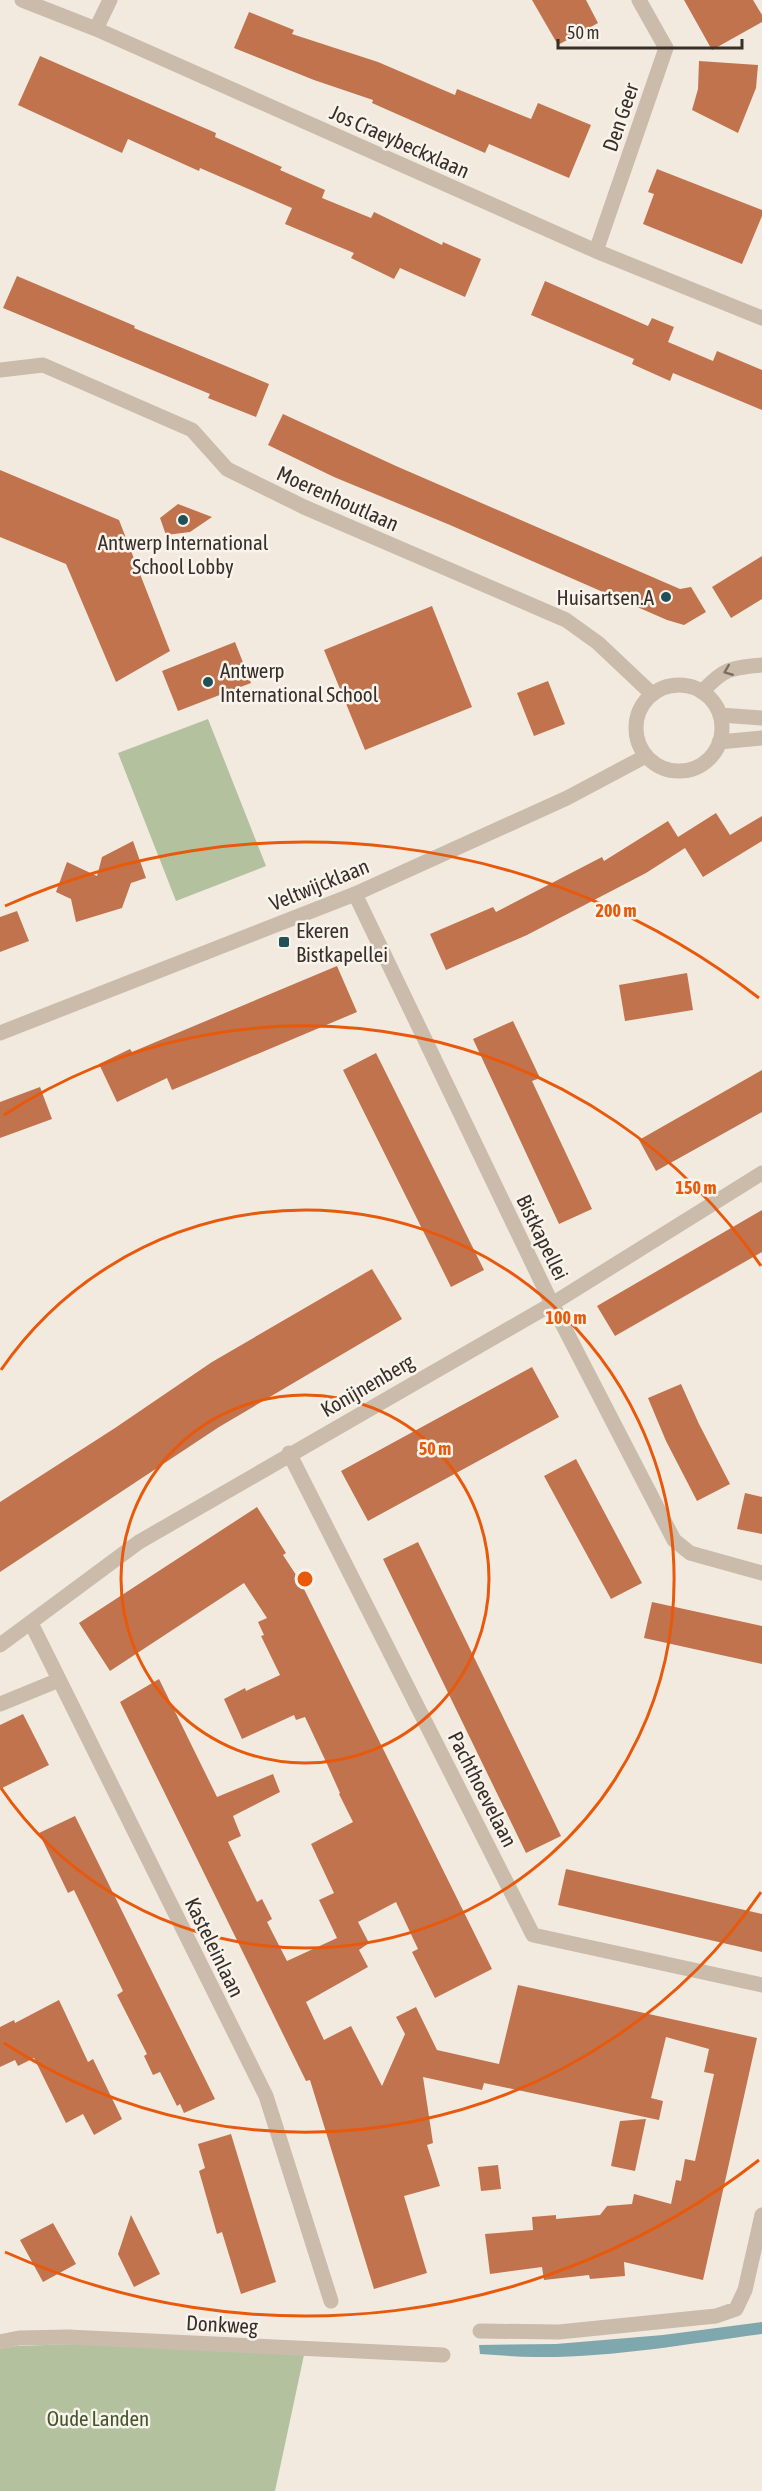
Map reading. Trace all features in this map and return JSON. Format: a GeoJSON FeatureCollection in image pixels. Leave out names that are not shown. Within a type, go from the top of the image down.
{"type":"FeatureCollection","features":[{"type":"Feature","properties":{"kind":"street","name":"Jos Craeybeckxlaan"},"geometry":{"type":"LineString","coordinates":[[22,0],[96,29],[596,251],[762,318]]}},
{"type":"Feature","properties":{"kind":"street"},"geometry":{"type":"LineString","coordinates":[[96,29],[110,0]]}},
{"type":"Feature","properties":{"kind":"street","name":"Den Geer"},"geometry":{"type":"LineString","coordinates":[[596,251],[666,48],[639,0]]}},
{"type":"Feature","properties":{"kind":"street","name":"Moerenhoutlaan"},"geometry":{"type":"LineString","coordinates":[[0,370],[43,365],[192,430],[227,469],[304,507],[566,620],[598,643],[652,694]]}},
{"type":"Feature","properties":{"kind":"street"},"geometry":{"type":"LineString","coordinates":[[702,692],[716,677],[731,668],[762,665]]}},
{"type":"Feature","properties":{"kind":"street"},"geometry":{"type":"LineString","coordinates":[[671,686],[687,686],[702,692],[713,702],[720,715],[722,729],[719,742],[707,760],[690,769],[674,770],[658,765],[646,756],[638,740],[636,729],[640,710],[652,694],[671,686]]}},
{"type":"Feature","properties":{"kind":"street"},"geometry":{"type":"LineString","coordinates":[[720,715],[762,718]]}},
{"type":"Feature","properties":{"kind":"street"},"geometry":{"type":"LineString","coordinates":[[719,742],[762,738]]}},
{"type":"Feature","properties":{"kind":"street","name":"Veltwijcklaan"},"geometry":{"type":"LineString","coordinates":[[0,1033],[355,894],[567,798],[646,756]]}},
{"type":"Feature","properties":{"kind":"street","name":"Bistkapellei"},"geometry":{"type":"LineString","coordinates":[[355,894],[552,1304],[674,1540],[690,1553],[762,1573]]}},
{"type":"Feature","properties":{"kind":"street","name":"Konijnenberg"},"geometry":{"type":"LineString","coordinates":[[0,1645],[139,1542],[289,1453],[552,1304],[762,1173]]}},
{"type":"Feature","properties":{"kind":"street","name":"Pachthoevelaan"},"geometry":{"type":"LineString","coordinates":[[289,1453],[533,1935],[762,1985]]}},
{"type":"Feature","properties":{"kind":"street","name":"Kasteleinlaan"},"geometry":{"type":"LineString","coordinates":[[31,1623],[266,2096],[331,2301]]}},
{"type":"Feature","properties":{"kind":"street"},"geometry":{"type":"LineString","coordinates":[[0,1704],[59,1680]]}},
{"type":"Feature","properties":{"kind":"street"},"geometry":{"type":"LineString","coordinates":[[480,2331],[559,2332],[716,2316],[736,2309],[745,2290],[762,2215]]}},
{"type":"Feature","properties":{"kind":"street","name":"Donkweg"},"geometry":{"type":"LineString","coordinates":[[0,2342],[19,2338],[68,2337],[443,2355]]}},
{"type":"Feature","properties":{"kind":"green space"},"geometry":{"type":"Polygon","coordinates":[[[208,719],[266,866],[176,901],[118,753],[208,719]]]}},
{"type":"Feature","properties":{"kind":"green space","name":"Oude Landen"},"geometry":{"type":"Polygon","coordinates":[[[75,2344],[304,2355],[275,2491],[0,2491],[0,2349],[17,2346],[75,2344]]]}},
{"type":"Feature","properties":{"kind":"water"},"geometry":{"type":"Polygon","coordinates":[[[762,2322],[762,2334],[648,2350],[592,2355],[535,2357],[480,2354],[479,2345],[556,2344],[663,2335],[762,2322]]]}},
{"type":"Feature","properties":{"kind":"building"},"geometry":{"type":"Polygon","coordinates":[[[532,0],[586,0],[598,23],[558,45],[532,0]]]}},
{"type":"Feature","properties":{"kind":"building"},"geometry":{"type":"Polygon","coordinates":[[[684,0],[753,0],[762,15],[762,22],[712,50],[684,0]]]}},
{"type":"Feature","properties":{"kind":"building"},"geometry":{"type":"Polygon","coordinates":[[[249,12],[294,30],[292,34],[378,62],[455,95],[457,89],[531,119],[538,103],[591,125],[569,178],[489,144],[485,153],[372,103],[373,100],[314,80],[234,48],[249,12]]]}},
{"type":"Feature","properties":{"kind":"building"},"geometry":{"type":"Polygon","coordinates":[[[40,56],[216,133],[215,137],[282,167],[280,170],[325,190],[322,198],[371,218],[374,212],[442,245],[443,242],[481,259],[465,297],[400,268],[394,279],[351,258],[354,253],[285,224],[292,208],[200,168],[199,171],[128,139],[122,153],[18,105],[40,56]]]}},
{"type":"Feature","properties":{"kind":"building"},"geometry":{"type":"Polygon","coordinates":[[[699,61],[758,65],[756,88],[738,133],[692,110],[698,89],[699,61]]]}},
{"type":"Feature","properties":{"kind":"building"},"geometry":{"type":"Polygon","coordinates":[[[657,169],[762,210],[762,216],[742,264],[643,224],[654,194],[648,192],[657,169]]]}},
{"type":"Feature","properties":{"kind":"building"},"geometry":{"type":"Polygon","coordinates":[[[17,276],[269,384],[256,417],[208,398],[210,394],[3,308],[17,276]]]}},
{"type":"Feature","properties":{"kind":"building"},"geometry":{"type":"Polygon","coordinates":[[[545,281],[648,326],[652,318],[674,327],[668,342],[713,361],[717,351],[762,370],[762,410],[673,373],[670,381],[632,364],[634,359],[531,315],[545,281]]]}},
{"type":"Feature","properties":{"kind":"building"},"geometry":{"type":"Polygon","coordinates":[[[283,414],[396,466],[680,589],[691,587],[706,612],[684,625],[667,620],[334,477],[268,445],[283,414]]]}},
{"type":"Feature","properties":{"kind":"building","name":"Antwerp International School"},"geometry":{"type":"Polygon","coordinates":[[[0,470],[119,520],[170,651],[116,682],[66,564],[0,537],[0,470]]]}},
{"type":"Feature","properties":{"kind":"building","name":"Antwerp International School Lobby"},"geometry":{"type":"Polygon","coordinates":[[[178,504],[212,517],[190,532],[166,535],[160,518],[178,504]]]}},
{"type":"Feature","properties":{"kind":"building"},"geometry":{"type":"Polygon","coordinates":[[[762,556],[762,599],[731,618],[712,587],[762,556]]]}},
{"type":"Feature","properties":{"kind":"building"},"geometry":{"type":"Polygon","coordinates":[[[432,606],[472,707],[365,750],[324,650],[432,606]]]}},
{"type":"Feature","properties":{"kind":"building"},"geometry":{"type":"Polygon","coordinates":[[[235,642],[251,683],[178,711],[162,671],[235,642]]]}},
{"type":"Feature","properties":{"kind":"building"},"geometry":{"type":"Polygon","coordinates":[[[548,681],[565,724],[534,736],[517,693],[548,681]]]}},
{"type":"Feature","properties":{"kind":"building"},"geometry":{"type":"Polygon","coordinates":[[[716,813],[730,835],[762,816],[762,841],[703,877],[685,848],[646,873],[527,935],[446,970],[430,934],[493,907],[496,912],[602,857],[604,861],[668,821],[678,837],[716,813]]]}},
{"type":"Feature","properties":{"kind":"building"},"geometry":{"type":"Polygon","coordinates":[[[133,841],[146,878],[131,883],[122,908],[76,922],[71,899],[56,892],[67,862],[97,876],[102,857],[133,841]]]}},
{"type":"Feature","properties":{"kind":"building"},"geometry":{"type":"Polygon","coordinates":[[[17,911],[29,941],[0,952],[0,917],[17,911]]]}},
{"type":"Feature","properties":{"kind":"building"},"geometry":{"type":"Polygon","coordinates":[[[337,966],[357,1012],[172,1090],[167,1078],[117,1102],[99,1064],[130,1049],[132,1052],[337,966]]]}},
{"type":"Feature","properties":{"kind":"building"},"geometry":{"type":"Polygon","coordinates":[[[687,973],[693,1010],[625,1021],[619,985],[687,973]]]}},
{"type":"Feature","properties":{"kind":"building"},"geometry":{"type":"Polygon","coordinates":[[[513,1021],[540,1078],[532,1081],[592,1209],[559,1224],[473,1039],[513,1021]]]}},
{"type":"Feature","properties":{"kind":"building"},"geometry":{"type":"Polygon","coordinates":[[[376,1053],[484,1270],[451,1287],[343,1070],[376,1053]]]}},
{"type":"Feature","properties":{"kind":"building"},"geometry":{"type":"Polygon","coordinates":[[[762,1070],[762,1112],[656,1171],[639,1140],[762,1070]]]}},
{"type":"Feature","properties":{"kind":"building"},"geometry":{"type":"Polygon","coordinates":[[[40,1087],[52,1119],[0,1138],[0,1102],[40,1087]]]}},
{"type":"Feature","properties":{"kind":"building"},"geometry":{"type":"Polygon","coordinates":[[[762,1210],[762,1252],[615,1336],[597,1306],[762,1210]]]}},
{"type":"Feature","properties":{"kind":"building"},"geometry":{"type":"Polygon","coordinates":[[[372,1269],[402,1319],[219,1427],[0,1572],[0,1502],[212,1362],[372,1269]]]}},
{"type":"Feature","properties":{"kind":"building"},"geometry":{"type":"Polygon","coordinates":[[[532,1367],[559,1417],[368,1521],[341,1471],[532,1367]]]}},
{"type":"Feature","properties":{"kind":"building"},"geometry":{"type":"Polygon","coordinates":[[[681,1384],[730,1484],[697,1501],[666,1441],[648,1398],[681,1384]]]}},
{"type":"Feature","properties":{"kind":"building"},"geometry":{"type":"Polygon","coordinates":[[[576,1459],[642,1583],[611,1599],[544,1476],[576,1459]]]}},
{"type":"Feature","properties":{"kind":"building"},"geometry":{"type":"Polygon","coordinates":[[[745,1493],[762,1497],[762,1534],[737,1529],[745,1493]]]}},
{"type":"Feature","properties":{"kind":"building"},"geometry":{"type":"Polygon","coordinates":[[[257,1507],[286,1553],[283,1555],[300,1581],[492,1969],[435,1998],[412,1952],[418,1949],[396,1902],[358,1922],[369,1943],[359,1950],[368,1967],[306,2002],[324,2040],[351,2026],[382,2086],[405,2034],[396,2017],[416,2007],[437,2050],[499,2064],[518,1985],[757,2038],[703,2280],[624,2262],[625,2276],[590,2279],[589,2275],[544,2280],[542,2267],[490,2274],[485,2234],[533,2230],[532,2217],[556,2215],[556,2219],[600,2215],[607,2206],[632,2204],[634,2194],[671,2204],[676,2180],[681,2181],[685,2159],[695,2161],[714,2074],[704,2072],[709,2049],[666,2037],[651,2098],[663,2101],[659,2120],[484,2083],[482,2090],[423,2077],[433,2143],[427,2145],[440,2186],[404,2196],[427,2273],[374,2289],[310,2080],[306,2081],[120,1702],[159,1679],[217,1797],[273,1774],[280,1792],[233,1816],[241,1836],[228,1842],[257,1902],[262,1899],[272,1919],[267,1922],[287,1961],[337,1938],[319,1900],[334,1893],[311,1844],[353,1822],[305,1717],[296,1720],[294,1715],[242,1739],[224,1699],[245,1688],[246,1691],[280,1675],[261,1636],[264,1635],[258,1622],[267,1618],[244,1583],[110,1671],[79,1623],[257,1507]]]}},
{"type":"Feature","properties":{"kind":"building"},"geometry":{"type":"Polygon","coordinates":[[[418,1542],[561,1836],[526,1853],[383,1559],[418,1542]]]}},
{"type":"Feature","properties":{"kind":"building"},"geometry":{"type":"Polygon","coordinates":[[[652,1602],[762,1626],[762,1664],[644,1638],[652,1602]]]}},
{"type":"Feature","properties":{"kind":"building"},"geometry":{"type":"Polygon","coordinates":[[[23,1714],[49,1765],[0,1789],[0,1725],[23,1714]]]}},
{"type":"Feature","properties":{"kind":"building"},"geometry":{"type":"Polygon","coordinates":[[[75,1816],[215,2099],[184,2113],[180,2104],[177,2106],[160,2072],[153,2075],[144,2056],[147,2054],[117,1995],[123,1991],[74,1890],[68,1893],[39,1833],[75,1816]]]}},
{"type":"Feature","properties":{"kind":"building"},"geometry":{"type":"Polygon","coordinates":[[[566,1869],[762,1914],[762,1952],[558,1905],[566,1869]]]}},
{"type":"Feature","properties":{"kind":"building"},"geometry":{"type":"Polygon","coordinates":[[[59,2000],[88,2062],[93,2059],[122,2119],[94,2135],[83,2114],[66,2123],[34,2058],[18,2066],[15,2060],[0,2067],[0,2027],[14,2020],[15,2023],[59,2000]]]}},
{"type":"Feature","properties":{"kind":"building"},"geometry":{"type":"Polygon","coordinates":[[[646,2119],[635,2171],[611,2166],[620,2121],[646,2119]]]}},
{"type":"Feature","properties":{"kind":"building"},"geometry":{"type":"Polygon","coordinates":[[[231,2134],[276,2282],[241,2294],[222,2232],[217,2234],[199,2171],[205,2168],[198,2144],[231,2134]]]}},
{"type":"Feature","properties":{"kind":"building"},"geometry":{"type":"Polygon","coordinates":[[[498,2165],[501,2189],[481,2191],[478,2167],[498,2165]]]}},
{"type":"Feature","properties":{"kind":"building"},"geometry":{"type":"Polygon","coordinates":[[[131,2215],[160,2274],[134,2287],[118,2254],[131,2215]]]}},
{"type":"Feature","properties":{"kind":"building"},"geometry":{"type":"Polygon","coordinates":[[[53,2223],[76,2264],[43,2282],[20,2240],[53,2223]]]}},
{"type":"Feature","properties":{"kind":"place","name":"Antwerp International School Lobby"},"geometry":{"type":"Point","coordinates":[183,520]}},
{"type":"Feature","properties":{"kind":"place","name":"Huisartsen.A"},"geometry":{"type":"Point","coordinates":[666,597]}},
{"type":"Feature","properties":{"kind":"place","name":"Antwerp International School"},"geometry":{"type":"Point","coordinates":[208,682]}},
{"type":"Feature","properties":{"kind":"place","name":"Ekeren Bistkapellei"},"geometry":{"type":"Point","coordinates":[284,942]}}]}
